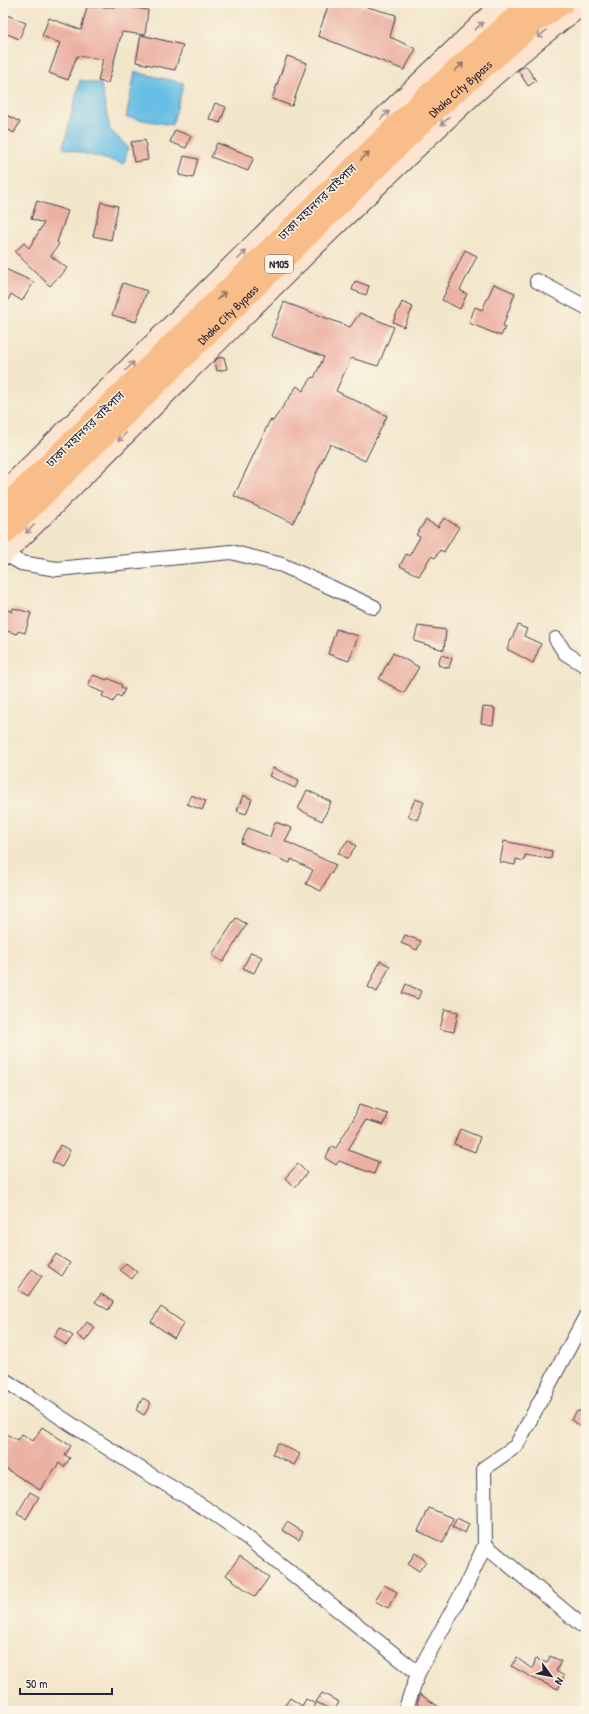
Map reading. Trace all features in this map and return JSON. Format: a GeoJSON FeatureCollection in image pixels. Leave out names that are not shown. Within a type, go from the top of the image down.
{"type":"FeatureCollection","features":[{"type":"Feature","properties":{"kind":"highway","name":"ঢাকা মহানগর বাইপাস"},"geometry":{"type":"LineString","coordinates":[[3,509],[426,96],[521,12],[534,3]]}},
{"type":"Feature","properties":{"kind":"highway","name":"Dhaka City Bypass"},"geometry":{"type":"LineString","coordinates":[[4,548],[434,111],[534,23],[563,3]]}},
{"type":"Feature","properties":{"kind":"main road"},"geometry":{"type":"LineString","coordinates":[[3,492],[406,94],[503,3]]}},
{"type":"Feature","properties":{"kind":"main road"},"geometry":{"type":"LineString","coordinates":[[4,548],[442,123],[544,32],[585,3]]}},
{"type":"Feature","properties":{"kind":"street"},"geometry":{"type":"LineString","coordinates":[[537,281],[586,307]]}},
{"type":"Feature","properties":{"kind":"street"},"geometry":{"type":"LineString","coordinates":[[4,548],[20,563],[57,569],[231,552],[282,565],[374,607]]}},
{"type":"Feature","properties":{"kind":"street"},"geometry":{"type":"LineString","coordinates":[[556,639],[565,653],[586,666]]}},
{"type":"Feature","properties":{"kind":"street"},"geometry":{"type":"LineString","coordinates":[[405,1711],[418,1672],[467,1584],[485,1546],[484,1468],[516,1446],[586,1316]]}},
{"type":"Feature","properties":{"kind":"street"},"geometry":{"type":"LineString","coordinates":[[3,1379],[136,1466],[183,1494],[243,1533],[262,1550],[418,1672]]}},
{"type":"Feature","properties":{"kind":"street"},"geometry":{"type":"LineString","coordinates":[[485,1546],[580,1624],[586,1626]]}},
{"type":"Feature","properties":{"kind":"water"},"geometry":{"type":"Polygon","coordinates":[[[135,72],[184,83],[172,125],[126,117],[135,72]]]}},
{"type":"Feature","properties":{"kind":"water"},"geometry":{"type":"Polygon","coordinates":[[[80,80],[101,84],[110,130],[128,147],[124,164],[63,148],[80,80]]]}},
{"type":"Feature","properties":{"kind":"building"},"geometry":{"type":"Polygon","coordinates":[[[116,3],[128,5],[127,7],[148,10],[145,35],[122,32],[108,83],[98,81],[103,59],[77,56],[68,80],[49,73],[60,43],[42,36],[49,18],[81,30],[87,7],[115,7],[116,3]]]}},
{"type":"Feature","properties":{"kind":"building"},"geometry":{"type":"Polygon","coordinates":[[[329,3],[353,3],[396,15],[390,37],[416,49],[404,70],[318,36],[329,3]]]}},
{"type":"Feature","properties":{"kind":"building"},"geometry":{"type":"Polygon","coordinates":[[[7,15],[26,23],[19,39],[3,32],[3,25],[7,15]]]}},
{"type":"Feature","properties":{"kind":"building"},"geometry":{"type":"Polygon","coordinates":[[[141,35],[183,45],[175,70],[136,62],[141,35]]]}},
{"type":"Feature","properties":{"kind":"building"},"geometry":{"type":"Polygon","coordinates":[[[287,56],[307,63],[292,106],[272,99],[287,56]]]}},
{"type":"Feature","properties":{"kind":"building"},"geometry":{"type":"Polygon","coordinates":[[[526,66],[536,81],[528,86],[518,70],[526,66]]]}},
{"type":"Feature","properties":{"kind":"building"},"geometry":{"type":"Polygon","coordinates":[[[215,103],[226,107],[220,123],[209,119],[215,103]]]}},
{"type":"Feature","properties":{"kind":"building"},"geometry":{"type":"Polygon","coordinates":[[[3,113],[20,122],[14,133],[3,127],[3,113]]]}},
{"type":"Feature","properties":{"kind":"building"},"geometry":{"type":"Polygon","coordinates":[[[175,130],[191,136],[186,148],[170,142],[175,130]]]}},
{"type":"Feature","properties":{"kind":"building"},"geometry":{"type":"Polygon","coordinates":[[[145,140],[148,160],[134,162],[131,142],[145,140]]]}},
{"type":"Feature","properties":{"kind":"building"},"geometry":{"type":"Polygon","coordinates":[[[217,143],[254,157],[248,171],[211,157],[217,143]]]}},
{"type":"Feature","properties":{"kind":"building"},"geometry":{"type":"Polygon","coordinates":[[[184,156],[198,159],[193,178],[179,175],[184,156]]]}},
{"type":"Feature","properties":{"kind":"building"},"geometry":{"type":"Polygon","coordinates":[[[37,201],[68,211],[57,242],[59,244],[51,256],[67,268],[50,286],[15,252],[24,243],[29,248],[44,223],[31,219],[37,201]]]}},
{"type":"Feature","properties":{"kind":"building"},"geometry":{"type":"Polygon","coordinates":[[[101,202],[118,206],[111,240],[93,236],[101,202]]]}},
{"type":"Feature","properties":{"kind":"building"},"geometry":{"type":"Polygon","coordinates":[[[465,250],[477,256],[460,290],[467,294],[460,309],[442,300],[465,250]]]}},
{"type":"Feature","properties":{"kind":"building"},"geometry":{"type":"Polygon","coordinates":[[[3,268],[34,282],[22,301],[11,294],[3,310],[3,268]]]}},
{"type":"Feature","properties":{"kind":"building"},"geometry":{"type":"Polygon","coordinates":[[[355,281],[369,286],[366,295],[352,290],[355,281]]]}},
{"type":"Feature","properties":{"kind":"building"},"geometry":{"type":"Polygon","coordinates":[[[123,283],[147,291],[136,322],[112,315],[123,283]]]}},
{"type":"Feature","properties":{"kind":"building"},"geometry":{"type":"Polygon","coordinates":[[[494,284],[515,293],[501,336],[469,323],[475,307],[482,310],[494,284]]]}},
{"type":"Feature","properties":{"kind":"building"},"geometry":{"type":"Polygon","coordinates":[[[284,302],[350,327],[360,313],[394,327],[378,366],[351,358],[336,391],[387,416],[365,461],[330,444],[293,523],[234,496],[270,420],[273,421],[297,386],[303,391],[312,377],[314,378],[324,357],[271,336],[284,302]]]}},
{"type":"Feature","properties":{"kind":"building"},"geometry":{"type":"Polygon","coordinates":[[[402,302],[413,307],[404,327],[393,322],[402,302]]]}},
{"type":"Feature","properties":{"kind":"building"},"geometry":{"type":"Polygon","coordinates":[[[224,357],[227,369],[217,371],[215,361],[218,358],[224,357]]]}},
{"type":"Feature","properties":{"kind":"building"},"geometry":{"type":"Polygon","coordinates":[[[444,518],[459,527],[444,552],[440,550],[435,558],[431,556],[419,576],[400,566],[406,554],[409,556],[420,537],[416,535],[426,520],[438,527],[444,518]]]}},
{"type":"Feature","properties":{"kind":"building"},"geometry":{"type":"Polygon","coordinates":[[[3,608],[12,612],[13,608],[31,613],[25,633],[18,631],[17,634],[3,630],[3,608]]]}},
{"type":"Feature","properties":{"kind":"building"},"geometry":{"type":"Polygon","coordinates":[[[518,625],[527,629],[524,636],[541,644],[533,663],[507,649],[518,625]]]}},
{"type":"Feature","properties":{"kind":"building"},"geometry":{"type":"Polygon","coordinates":[[[418,626],[446,630],[444,650],[414,641],[418,626]]]}},
{"type":"Feature","properties":{"kind":"building"},"geometry":{"type":"Polygon","coordinates":[[[336,629],[358,636],[349,661],[328,654],[336,629]]]}},
{"type":"Feature","properties":{"kind":"building"},"geometry":{"type":"Polygon","coordinates":[[[393,653],[419,667],[404,693],[379,679],[393,653]]]}},
{"type":"Feature","properties":{"kind":"building"},"geometry":{"type":"Polygon","coordinates":[[[441,655],[452,658],[449,668],[438,665],[441,655]]]}},
{"type":"Feature","properties":{"kind":"building"},"geometry":{"type":"Polygon","coordinates":[[[93,675],[107,680],[108,678],[122,685],[121,687],[125,689],[121,697],[117,695],[113,702],[102,696],[104,693],[88,686],[93,675]]]}},
{"type":"Feature","properties":{"kind":"building"},"geometry":{"type":"Polygon","coordinates":[[[483,707],[495,708],[493,725],[481,723],[483,707]]]}},
{"type":"Feature","properties":{"kind":"building"},"geometry":{"type":"Polygon","coordinates":[[[273,768],[299,780],[295,788],[269,776],[273,768]]]}},
{"type":"Feature","properties":{"kind":"building"},"geometry":{"type":"Polygon","coordinates":[[[307,790],[331,802],[322,821],[298,809],[307,790]]]}},
{"type":"Feature","properties":{"kind":"building"},"geometry":{"type":"Polygon","coordinates":[[[191,795],[206,801],[202,810],[187,804],[191,795]]]}},
{"type":"Feature","properties":{"kind":"building"},"geometry":{"type":"Polygon","coordinates":[[[243,795],[252,799],[246,814],[237,811],[243,795]]]}},
{"type":"Feature","properties":{"kind":"building"},"geometry":{"type":"Polygon","coordinates":[[[415,799],[424,802],[417,820],[408,816],[415,799]]]}},
{"type":"Feature","properties":{"kind":"building"},"geometry":{"type":"Polygon","coordinates":[[[275,822],[292,828],[285,841],[336,865],[321,891],[306,884],[313,870],[291,859],[290,863],[241,843],[248,828],[270,837],[275,822]]]}},
{"type":"Feature","properties":{"kind":"building"},"geometry":{"type":"Polygon","coordinates":[[[348,840],[356,846],[347,859],[338,853],[348,840]]]}},
{"type":"Feature","properties":{"kind":"building"},"geometry":{"type":"Polygon","coordinates":[[[504,841],[552,851],[551,859],[525,855],[524,861],[516,859],[515,865],[500,862],[504,841]]]}},
{"type":"Feature","properties":{"kind":"building"},"geometry":{"type":"Polygon","coordinates":[[[236,918],[247,924],[223,962],[212,955],[236,918]]]}},
{"type":"Feature","properties":{"kind":"building"},"geometry":{"type":"Polygon","coordinates":[[[405,935],[421,941],[417,950],[401,943],[405,935]]]}},
{"type":"Feature","properties":{"kind":"building"},"geometry":{"type":"Polygon","coordinates":[[[251,952],[262,957],[254,973],[243,968],[251,952]]]}},
{"type":"Feature","properties":{"kind":"building"},"geometry":{"type":"Polygon","coordinates":[[[380,961],[390,966],[377,992],[368,987],[380,961]]]}},
{"type":"Feature","properties":{"kind":"building"},"geometry":{"type":"Polygon","coordinates":[[[406,984],[421,991],[418,999],[402,993],[406,984]]]}},
{"type":"Feature","properties":{"kind":"building"},"geometry":{"type":"Polygon","coordinates":[[[445,1009],[458,1012],[454,1032],[440,1029],[445,1009]]]}},
{"type":"Feature","properties":{"kind":"building"},"geometry":{"type":"Polygon","coordinates":[[[359,1105],[388,1114],[384,1125],[366,1120],[348,1150],[379,1162],[374,1174],[339,1161],[336,1165],[325,1158],[332,1146],[336,1148],[354,1118],[359,1105]]]}},
{"type":"Feature","properties":{"kind":"building"},"geometry":{"type":"Polygon","coordinates":[[[460,1129],[480,1137],[475,1152],[454,1144],[460,1129]]]}},
{"type":"Feature","properties":{"kind":"building"},"geometry":{"type":"Polygon","coordinates":[[[60,1145],[70,1150],[62,1167],[52,1162],[60,1145]]]}},
{"type":"Feature","properties":{"kind":"building"},"geometry":{"type":"Polygon","coordinates":[[[298,1164],[307,1173],[295,1187],[285,1178],[298,1164]]]}},
{"type":"Feature","properties":{"kind":"building"},"geometry":{"type":"Polygon","coordinates":[[[56,1254],[70,1263],[62,1276],[48,1266],[56,1254]]]}},
{"type":"Feature","properties":{"kind":"building"},"geometry":{"type":"Polygon","coordinates":[[[126,1263],[137,1272],[132,1279],[120,1270],[126,1263]]]}},
{"type":"Feature","properties":{"kind":"building"},"geometry":{"type":"Polygon","coordinates":[[[32,1269],[42,1276],[28,1296],[18,1290],[32,1269]]]}},
{"type":"Feature","properties":{"kind":"building"},"geometry":{"type":"Polygon","coordinates":[[[101,1294],[113,1302],[108,1310],[95,1302],[101,1294]]]}},
{"type":"Feature","properties":{"kind":"building"},"geometry":{"type":"Polygon","coordinates":[[[161,1307],[184,1323],[174,1338],[151,1322],[161,1307]]]}},
{"type":"Feature","properties":{"kind":"building"},"geometry":{"type":"Polygon","coordinates":[[[87,1322],[95,1328],[85,1341],[77,1335],[87,1322]]]}},
{"type":"Feature","properties":{"kind":"building"},"geometry":{"type":"Polygon","coordinates":[[[60,1327],[73,1336],[66,1345],[54,1336],[60,1327]]]}},
{"type":"Feature","properties":{"kind":"building"},"geometry":{"type":"Polygon","coordinates":[[[143,1398],[151,1403],[144,1415],[136,1410],[143,1398]]]}},
{"type":"Feature","properties":{"kind":"building"},"geometry":{"type":"Polygon","coordinates":[[[586,1401],[586,1429],[571,1420],[577,1411],[579,1412],[586,1401]]]}},
{"type":"Feature","properties":{"kind":"building"},"geometry":{"type":"Polygon","coordinates":[[[42,1427],[71,1446],[65,1455],[70,1458],[64,1467],[59,1463],[40,1490],[3,1467],[3,1432],[17,1440],[22,1434],[33,1441],[42,1427]]]}},
{"type":"Feature","properties":{"kind":"building"},"geometry":{"type":"Polygon","coordinates":[[[278,1443],[300,1454],[294,1465],[272,1454],[278,1443]]]}},
{"type":"Feature","properties":{"kind":"building"},"geometry":{"type":"Polygon","coordinates":[[[30,1492],[39,1497],[26,1519],[17,1514],[30,1492]]]}},
{"type":"Feature","properties":{"kind":"building"},"geometry":{"type":"Polygon","coordinates":[[[429,1508],[453,1518],[443,1543],[418,1531],[429,1508]]]}},
{"type":"Feature","properties":{"kind":"building"},"geometry":{"type":"Polygon","coordinates":[[[457,1518],[469,1524],[465,1533],[452,1527],[457,1518]]]}},
{"type":"Feature","properties":{"kind":"building"},"geometry":{"type":"Polygon","coordinates":[[[287,1522],[303,1532],[299,1540],[282,1530],[287,1522]]]}},
{"type":"Feature","properties":{"kind":"building"},"geometry":{"type":"Polygon","coordinates":[[[415,1553],[426,1561],[419,1571],[408,1564],[415,1553]]]}},
{"type":"Feature","properties":{"kind":"building"},"geometry":{"type":"Polygon","coordinates":[[[240,1556],[269,1577],[255,1597],[226,1575],[240,1556]]]}},
{"type":"Feature","properties":{"kind":"building"},"geometry":{"type":"Polygon","coordinates":[[[384,1585],[397,1592],[388,1608],[375,1601],[384,1585]]]}},
{"type":"Feature","properties":{"kind":"building"},"geometry":{"type":"Polygon","coordinates":[[[550,1656],[561,1661],[556,1671],[564,1676],[558,1689],[511,1666],[517,1658],[532,1669],[536,1659],[547,1663],[550,1656]]]}},
{"type":"Feature","properties":{"kind":"building"},"geometry":{"type":"Polygon","coordinates":[[[322,1693],[339,1702],[334,1711],[316,1702],[322,1693]]]}},
{"type":"Feature","properties":{"kind":"building"},"geometry":{"type":"Polygon","coordinates":[[[420,1694],[445,1711],[428,1711],[417,1704],[420,1694]]]}},
{"type":"Feature","properties":{"kind":"building"},"geometry":{"type":"Polygon","coordinates":[[[290,1698],[302,1706],[306,1699],[316,1704],[312,1711],[281,1711],[290,1698]]]}}]}
